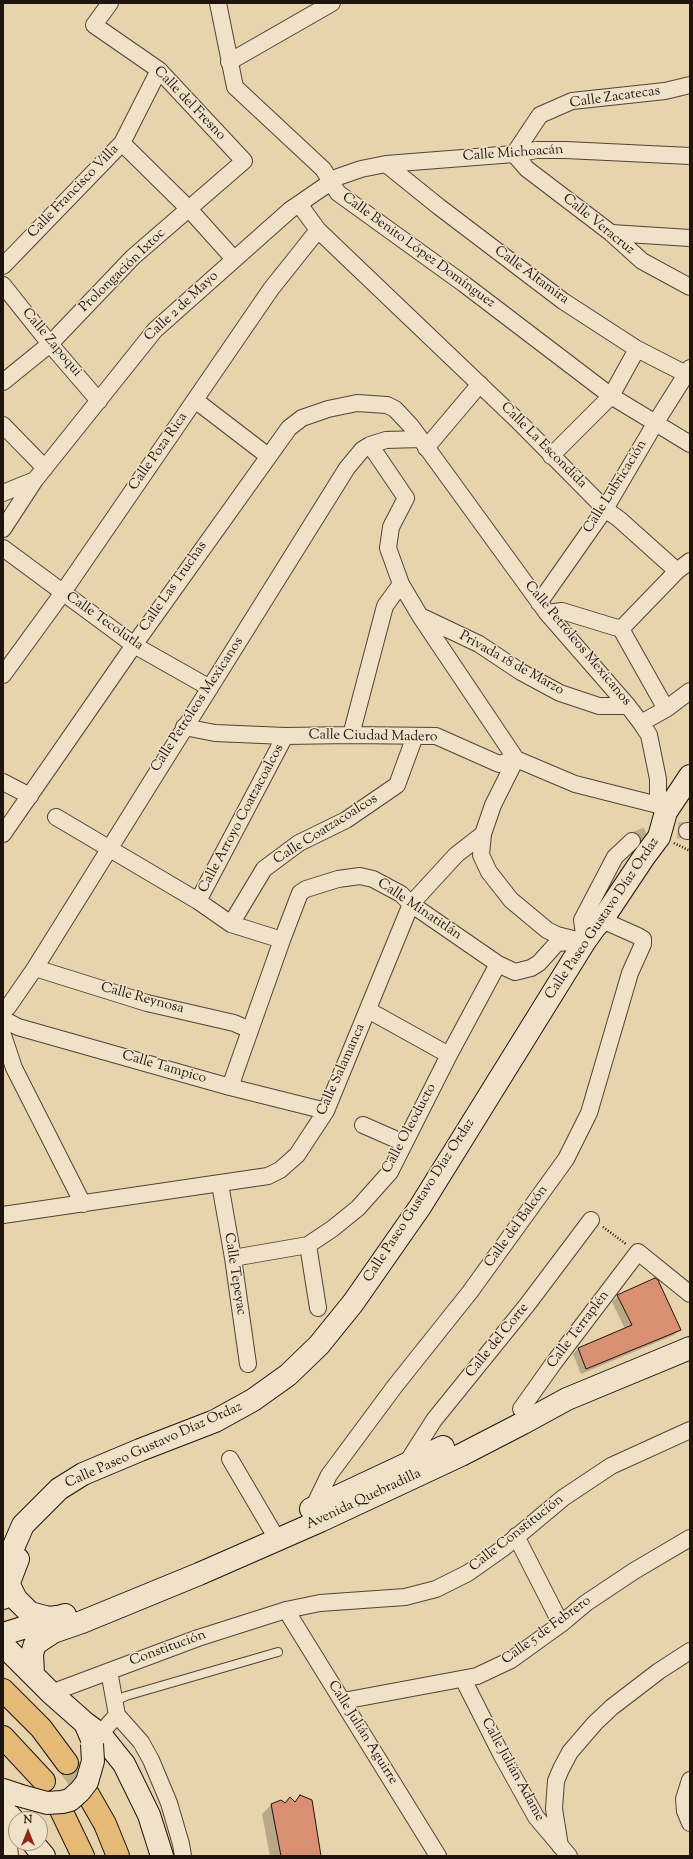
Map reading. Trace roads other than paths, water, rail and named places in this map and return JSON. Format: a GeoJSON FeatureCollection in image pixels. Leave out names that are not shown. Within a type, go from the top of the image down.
{"type":"FeatureCollection","features":[{"type":"Feature","properties":{"kind":"main road"},"geometry":{"type":"LineString","coordinates":[[3,1690],[51,1740],[67,1763]]}},
{"type":"Feature","properties":{"kind":"main road"},"geometry":{"type":"LineString","coordinates":[[3,1737],[44,1781]]}},
{"type":"Feature","properties":{"kind":"main road"},"geometry":{"type":"LineString","coordinates":[[85,1789],[105,1824],[118,1856]]}},
{"type":"Feature","properties":{"kind":"main road"},"geometry":{"type":"LineString","coordinates":[[59,1806],[83,1856]]}},
{"type":"Feature","properties":{"kind":"street","name":"Calle del Fresno"},"geometry":{"type":"LineString","coordinates":[[110,3],[94,25],[159,70],[244,161]]}},
{"type":"Feature","properties":{"kind":"street","name":"Calle Benito López Domínguez"},"geometry":{"type":"LineString","coordinates":[[218,3],[235,87],[323,169],[338,193],[464,284],[611,396],[690,444]]}},
{"type":"Feature","properties":{"kind":"street"},"geometry":{"type":"LineString","coordinates":[[229,62],[332,3]]}},
{"type":"Feature","properties":{"kind":"street","name":"Calle Francisco Villa"},"geometry":{"type":"LineString","coordinates":[[3,266],[122,143],[159,70]]}},
{"type":"Feature","properties":{"kind":"street","name":"Calle Zacatecas"},"geometry":{"type":"LineString","coordinates":[[514,154],[540,115],[572,101],[665,91],[690,85]]}},
{"type":"Feature","properties":{"kind":"street"},"geometry":{"type":"LineString","coordinates":[[122,143],[189,209],[234,259]]}},
{"type":"Feature","properties":{"kind":"street","name":"Calle Michoacán"},"geometry":{"type":"LineString","coordinates":[[361,169],[386,164],[514,154],[537,150],[690,156]]}},
{"type":"Feature","properties":{"kind":"street","name":"Calle Veracruz"},"geometry":{"type":"LineString","coordinates":[[514,154],[527,169],[611,233],[642,261],[690,287]]}},
{"type":"Feature","properties":{"kind":"street","name":"Prolongación Ixtoc"},"geometry":{"type":"LineString","coordinates":[[3,382],[50,344],[134,257],[244,161]]}},
{"type":"Feature","properties":{"kind":"street","name":"Calle Altamira"},"geometry":{"type":"LineString","coordinates":[[386,164],[443,211],[557,296],[637,349],[688,371]]}},
{"type":"Feature","properties":{"kind":"street","name":"Calle 2 de Mayo"},"geometry":{"type":"LineString","coordinates":[[3,529],[34,480],[155,330],[234,259],[299,204],[338,177],[361,169]]}},
{"type":"Feature","properties":{"kind":"street","name":"Calle La Escondida"},"geometry":{"type":"LineString","coordinates":[[299,204],[315,226],[517,420],[605,509],[619,519],[677,571]]}},
{"type":"Feature","properties":{"kind":"street","name":"Calle Poza Rica"},"geometry":{"type":"LineString","coordinates":[[3,675],[62,593],[315,226]]}},
{"type":"Feature","properties":{"kind":"street"},"geometry":{"type":"LineString","coordinates":[[611,233],[690,238]]}},
{"type":"Feature","properties":{"kind":"street","name":"Calle Zapoqui"},"geometry":{"type":"LineString","coordinates":[[3,285],[50,344],[99,401]]}},
{"type":"Feature","properties":{"kind":"street"},"geometry":{"type":"LineString","coordinates":[[551,456],[611,396],[637,349]]}},
{"type":"Feature","properties":{"kind":"street","name":"Calle Lubricación"},"geometry":{"type":"LineString","coordinates":[[543,608],[605,509],[688,371]]}},
{"type":"Feature","properties":{"kind":"street"},"geometry":{"type":"LineString","coordinates":[[423,443],[480,384]]}},
{"type":"Feature","properties":{"kind":"street"},"geometry":{"type":"LineString","coordinates":[[195,400],[268,456]]}},
{"type":"Feature","properties":{"kind":"street","name":"Calle Las Truchas"},"geometry":{"type":"LineString","coordinates":[[3,834],[134,645],[289,428],[302,418],[357,403],[387,406]]}},
{"type":"Feature","properties":{"kind":"street","name":"Calle Petróleos Mexicanos"},"geometry":{"type":"LineString","coordinates":[[387,406],[395,409],[411,426],[543,608],[641,723],[649,735],[662,808]]}},
{"type":"Feature","properties":{"kind":"street"},"geometry":{"type":"LineString","coordinates":[[3,425],[45,468]]}},
{"type":"Feature","properties":{"kind":"street","name":"Calle Petróleos Mexicanos"},"geometry":{"type":"LineString","coordinates":[[3,1011],[8,1008],[35,968],[108,848],[347,468],[362,450],[370,445],[386,440],[423,443]]}},
{"type":"Feature","properties":{"kind":"street"},"geometry":{"type":"LineString","coordinates":[[370,445],[406,498],[391,527],[388,548],[401,584],[420,616],[516,759],[575,784],[662,808]]}},
{"type":"Feature","properties":{"kind":"street","name":"Calle 2 de Mayo"},"geometry":{"type":"LineString","coordinates":[[3,493],[34,480]]}},
{"type":"Feature","properties":{"kind":"street","name":"Calle Tecolutla"},"geometry":{"type":"LineString","coordinates":[[3,548],[134,645],[210,688]]}},
{"type":"Feature","properties":{"kind":"street"},"geometry":{"type":"LineString","coordinates":[[621,629],[677,571],[690,561]]}},
{"type":"Feature","properties":{"kind":"street"},"geometry":{"type":"LineString","coordinates":[[352,735],[385,606],[401,584]]}},
{"type":"Feature","properties":{"kind":"street"},"geometry":{"type":"LineString","coordinates":[[543,608],[562,611],[621,629],[628,645],[645,670],[666,709]]}},
{"type":"Feature","properties":{"kind":"street","name":"Privada 18 de Marzo"},"geometry":{"type":"LineString","coordinates":[[420,616],[478,644],[522,672],[560,693],[599,706],[628,706]]}},
{"type":"Feature","properties":{"kind":"street"},"geometry":{"type":"LineString","coordinates":[[641,723],[666,709],[690,691]]}},
{"type":"Feature","properties":{"kind":"street","name":"Calle Ciudad Madero"},"geometry":{"type":"LineString","coordinates":[[184,727],[215,733],[285,736],[352,735],[442,738],[499,764],[516,759]]}},
{"type":"Feature","properties":{"kind":"street","name":"Calle Arroyo Coatzacoalcos"},"geometry":{"type":"LineString","coordinates":[[198,901],[285,736]]}},
{"type":"Feature","properties":{"kind":"street","name":"Calle Coatzacoalcos"},"geometry":{"type":"LineString","coordinates":[[231,924],[264,869],[299,843],[346,820],[397,785],[415,736]]}},
{"type":"Feature","properties":{"kind":"street"},"geometry":{"type":"LineString","coordinates":[[516,759],[493,805],[483,834],[480,855],[489,872],[511,900],[547,930],[557,935],[585,941],[582,920],[615,858],[632,841]]}},
{"type":"Feature","properties":{"kind":"street","name":"Calle Paseo Gustavo Díaz Ordaz"},"geometry":{"type":"LineString","coordinates":[[5,1584],[22,1525],[59,1489],[83,1474],[215,1421],[253,1400],[288,1375],[319,1345],[353,1303],[420,1207],[585,941],[602,920],[660,837],[662,808],[690,776]]}},
{"type":"Feature","properties":{"kind":"street"},"geometry":{"type":"LineString","coordinates":[[3,782],[30,796]]}},
{"type":"Feature","properties":{"kind":"street"},"geometry":{"type":"LineString","coordinates":[[56,817],[198,901],[231,924],[282,940]]}},
{"type":"Feature","properties":{"kind":"street","name":"Calle Salamanca"},"geometry":{"type":"LineString","coordinates":[[3,1215],[220,1184],[268,1176],[280,1170],[297,1155],[326,1111],[410,904],[456,855],[483,834]]}},
{"type":"Feature","properties":{"kind":"street","name":"Calle Minatitlán"},"geometry":{"type":"LineString","coordinates":[[230,1087],[300,892],[306,888],[360,876],[374,879],[400,894],[410,904],[498,964],[515,972],[539,963],[557,943],[585,941]]}},
{"type":"Feature","properties":{"kind":"street","name":"Calle del Balcón"},"geometry":{"type":"LineString","coordinates":[[316,1514],[329,1475],[395,1386],[470,1292],[566,1159],[589,1113],[630,973],[643,944],[643,939],[638,936],[602,920]]}},
{"type":"Feature","properties":{"kind":"street","name":"Calle Oleoducto"},"geometry":{"type":"LineString","coordinates":[[233,1258],[308,1245],[332,1229],[358,1208],[390,1172],[449,1055],[498,964]]}},
{"type":"Feature","properties":{"kind":"street","name":"Calle Reynosa"},"geometry":{"type":"LineString","coordinates":[[35,968],[147,1003],[234,1022],[250,1030]]}},
{"type":"Feature","properties":{"kind":"street"},"geometry":{"type":"LineString","coordinates":[[368,1010],[449,1055]]}},
{"type":"Feature","properties":{"kind":"street","name":"Calle Tampico"},"geometry":{"type":"LineString","coordinates":[[3,1019],[18,1027],[230,1087],[326,1111]]}},
{"type":"Feature","properties":{"kind":"street"},"geometry":{"type":"LineString","coordinates":[[3,1034],[14,1068],[83,1204]]}},
{"type":"Feature","properties":{"kind":"street"},"geometry":{"type":"LineString","coordinates":[[363,1126],[404,1143]]}},
{"type":"Feature","properties":{"kind":"street","name":"Calle Tepeyac"},"geometry":{"type":"LineString","coordinates":[[220,1184],[233,1258],[248,1364]]}},
{"type":"Feature","properties":{"kind":"street","name":"Calle del Corte"},"geometry":{"type":"LineString","coordinates":[[406,1464],[434,1420],[527,1305],[592,1220]]}},
{"type":"Feature","properties":{"kind":"street"},"geometry":{"type":"LineString","coordinates":[[308,1245],[318,1308]]}},
{"type":"Feature","properties":{"kind":"street","name":"Calle Terraplén"},"geometry":{"type":"LineString","coordinates":[[521,1409],[553,1364],[638,1252],[690,1294]]}},
{"type":"Feature","properties":{"kind":"street","name":"Avenida Quebradilla"},"geometry":{"type":"LineString","coordinates":[[316,1514],[406,1464],[521,1409],[593,1376],[690,1337]]}},
{"type":"Feature","properties":{"kind":"street","name":"Avenida Quebradilla"},"geometry":{"type":"LineString","coordinates":[[37,1634],[62,1616],[273,1533],[461,1455],[567,1399],[690,1348]]}},
{"type":"Feature","properties":{"kind":"street","name":"Calle Constitución"},"geometry":{"type":"LineString","coordinates":[[286,1610],[320,1603],[405,1597],[436,1589],[468,1573],[502,1549],[563,1498],[611,1466],[690,1430]]}},
{"type":"Feature","properties":{"kind":"street"},"geometry":{"type":"LineString","coordinates":[[230,1459],[273,1533]]}},
{"type":"Feature","properties":{"kind":"street","name":"Avenida Quebradilla"},"geometry":{"type":"LineString","coordinates":[[37,1634],[53,1632],[199,1574],[273,1533]]}},
{"type":"Feature","properties":{"kind":"street"},"geometry":{"type":"LineString","coordinates":[[516,1536],[561,1624]]}},
{"type":"Feature","properties":{"kind":"street","name":"Calle 5 de Febrero"},"geometry":{"type":"LineString","coordinates":[[343,1701],[477,1676],[511,1660],[598,1595],[634,1571],[690,1538]]}},
{"type":"Feature","properties":{"kind":"street"},"geometry":{"type":"LineString","coordinates":[[5,1584],[30,1614],[49,1618],[62,1616]]}},
{"type":"Feature","properties":{"kind":"street","name":"Constitución"},"geometry":{"type":"LineString","coordinates":[[51,1693],[198,1638],[286,1610]]}},
{"type":"Feature","properties":{"kind":"street","name":"Calle Julián Aguirre"},"geometry":{"type":"LineString","coordinates":[[286,1610],[438,1856]]}},
{"type":"Feature","properties":{"kind":"street"},"geometry":{"type":"LineString","coordinates":[[3,1634],[37,1634],[32,1654],[33,1673]]}},
{"type":"Feature","properties":{"kind":"street"},"geometry":{"type":"LineString","coordinates":[[3,1645],[124,1764],[149,1815],[162,1856]]}},
{"type":"Feature","properties":{"kind":"street"},"geometry":{"type":"LineString","coordinates":[[565,1851],[554,1809],[556,1781],[570,1752],[612,1706],[659,1671],[690,1651]]}},
{"type":"Feature","properties":{"kind":"street"},"geometry":{"type":"LineString","coordinates":[[109,1671],[115,1708],[141,1742],[151,1760],[169,1803],[183,1856]]}},
{"type":"Feature","properties":{"kind":"street","name":"Calle Julián Adame"},"geometry":{"type":"LineString","coordinates":[[463,1679],[501,1754],[536,1817],[565,1851]]}},
{"type":"Feature","properties":{"kind":"street"},"geometry":{"type":"LineString","coordinates":[[12,1811],[8,1798],[46,1803],[62,1802],[70,1800],[80,1791],[87,1782],[92,1761],[92,1734],[115,1708]]}},
{"type":"Feature","properties":{"kind":"street"},"geometry":{"type":"LineString","coordinates":[[690,1780],[684,1799],[684,1811],[690,1823]]}},
{"type":"Feature","properties":{"kind":"street"},"geometry":{"type":"LineString","coordinates":[[3,1832],[9,1847],[10,1856]]}},
{"type":"Feature","properties":{"kind":"lane"},"geometry":{"type":"LineString","coordinates":[[115,1708],[126,1696],[278,1652]]}},
{"type":"Feature","properties":{"kind":"tunnel"},"geometry":{"type":"LineString","coordinates":[[632,841],[659,830],[668,829],[687,831]]}},
{"type":"Feature","properties":{"kind":"tunnel"},"geometry":{"type":"LineString","coordinates":[[67,1763],[85,1789]]}}]}
